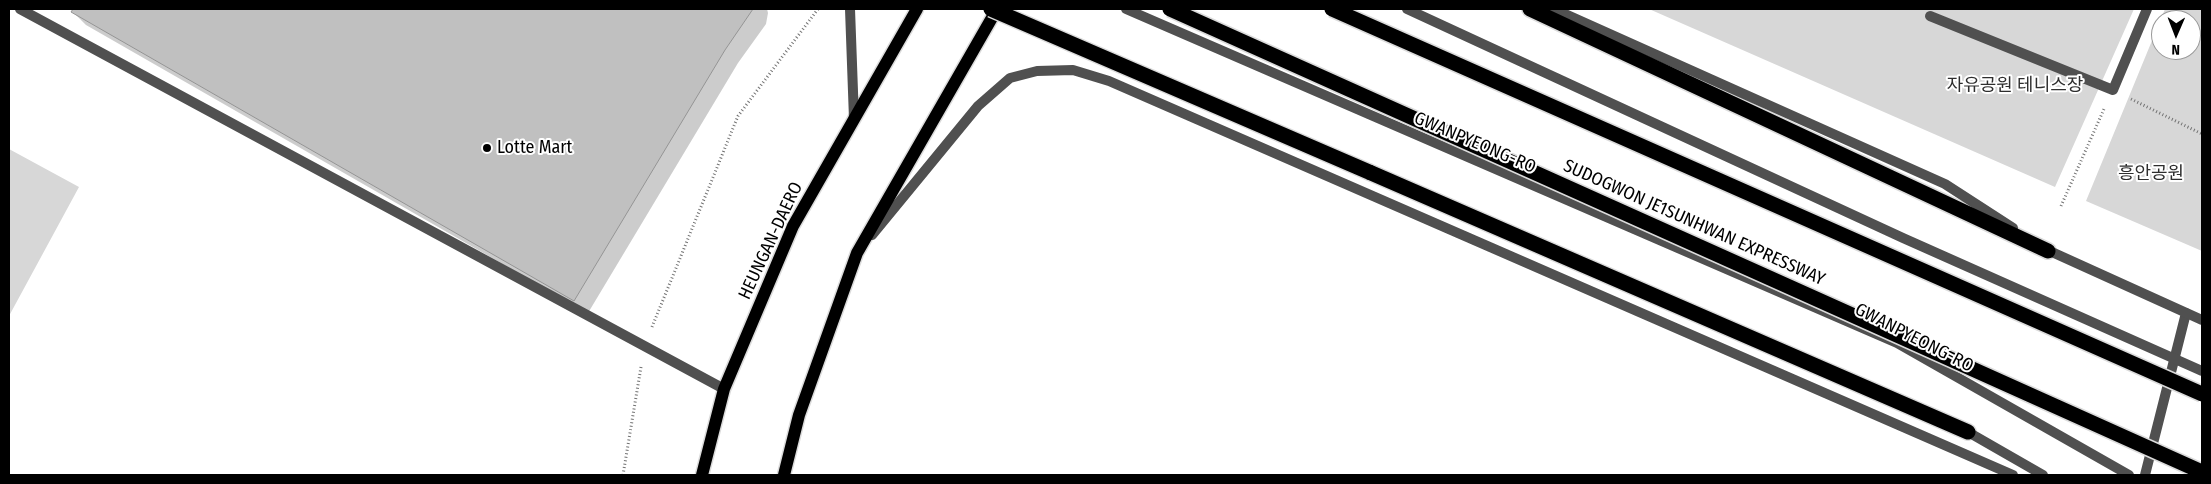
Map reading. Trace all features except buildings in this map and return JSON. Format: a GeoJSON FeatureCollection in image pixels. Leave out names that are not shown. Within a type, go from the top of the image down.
{"type":"FeatureCollection","features":[{"type":"Feature","properties":{"kind":"highway"},"geometry":{"type":"LineString","coordinates":[[991,9],[1968,432]]}},
{"type":"Feature","properties":{"kind":"highway","name":"SUDOGWON JE1SUNHWAN EXPRESSWAY"},"geometry":{"type":"LineString","coordinates":[[1170,9],[2202,472]]}},
{"type":"Feature","properties":{"kind":"highway"},"geometry":{"type":"LineString","coordinates":[[1332,9],[2202,394]]}},
{"type":"Feature","properties":{"kind":"highway"},"geometry":{"type":"LineString","coordinates":[[1530,9],[2048,251]]}},
{"type":"Feature","properties":{"kind":"main road","name":"HEUNGAN-DAERO"},"geometry":{"type":"LineString","coordinates":[[702,475],[724,389],[793,226],[917,9]]}},
{"type":"Feature","properties":{"kind":"main road"},"geometry":{"type":"LineString","coordinates":[[784,475],[799,415],[857,253],[997,9]]}},
{"type":"Feature","properties":{"kind":"street"},"geometry":{"type":"LineString","coordinates":[[20,9],[724,389]]}},
{"type":"Feature","properties":{"kind":"street"},"geometry":{"type":"LineString","coordinates":[[850,9],[854,119]]}},
{"type":"Feature","properties":{"kind":"street","name":"GWANPYEONG-RO"},"geometry":{"type":"LineString","coordinates":[[1126,9],[1896,343],[2129,475]]}},
{"type":"Feature","properties":{"kind":"street"},"geometry":{"type":"LineString","coordinates":[[1407,9],[1903,238],[2202,371]]}},
{"type":"Feature","properties":{"kind":"street"},"geometry":{"type":"LineString","coordinates":[[1554,9],[1945,184],[2048,251],[2202,320]]}},
{"type":"Feature","properties":{"kind":"street"},"geometry":{"type":"LineString","coordinates":[[1930,16],[2112,90],[2147,9]]}},
{"type":"Feature","properties":{"kind":"street"},"geometry":{"type":"LineString","coordinates":[[857,253],[978,106],[1010,78],[1037,71],[1073,70],[1109,81],[2013,475]]}},
{"type":"Feature","properties":{"kind":"street"},"geometry":{"type":"LineString","coordinates":[[2145,475],[2186,313]]}},
{"type":"Feature","properties":{"kind":"street"},"geometry":{"type":"LineString","coordinates":[[1968,432],[2043,475]]}},
{"type":"Feature","properties":{"kind":"path"},"geometry":{"type":"LineString","coordinates":[[623,475],[644,346],[738,116],[818,9]]}},
{"type":"Feature","properties":{"kind":"path"},"geometry":{"type":"LineString","coordinates":[[2061,206],[2072,185],[2112,90],[2202,134]]}},
{"type":"Feature","properties":{"kind":"green space","name":"자유공원 테니스장"},"geometry":{"type":"Polygon","coordinates":[[[1649,9],[2134,9],[2055,187],[1649,9]]]}},
{"type":"Feature","properties":{"kind":"green space","name":"흥안공원"},"geometry":{"type":"Polygon","coordinates":[[[2165,9],[2202,9],[2202,251],[2086,201],[2151,43],[2151,60],[2201,60],[2201,10],[2165,9]]]}},
{"type":"Feature","properties":{"kind":"green space"},"geometry":{"type":"Polygon","coordinates":[[[9,149],[79,187],[9,316],[9,149]]]}},
{"type":"Feature","properties":{"kind":"place","name":"Lotte Mart"},"geometry":{"type":"Point","coordinates":[487,148]}}]}
